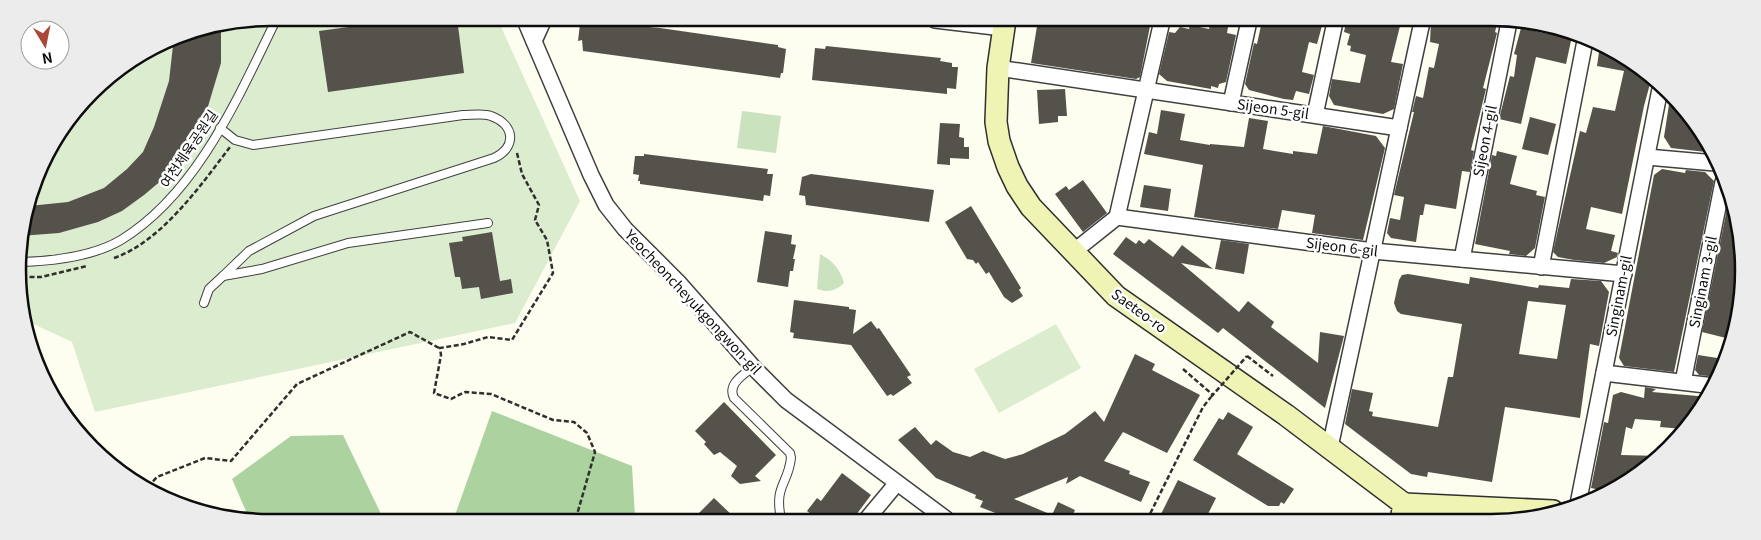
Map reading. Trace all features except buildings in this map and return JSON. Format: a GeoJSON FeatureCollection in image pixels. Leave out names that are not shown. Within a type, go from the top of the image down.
{"type":"FeatureCollection","features":[{"type":"Feature","properties":{"kind":"street","name":"Yeocheoncheyukgongwon-gil"},"geometry":{"type":"LineString","coordinates":[[527,26],[561,108],[606,205],[625,229],[786,400],[939,514]]}},
{"type":"Feature","properties":{"kind":"street"},"geometry":{"type":"LineString","coordinates":[[534,41],[541,26]]}},
{"type":"Feature","properties":{"kind":"street","name":"Saeteo-ro"},"geometry":{"type":"LineString","coordinates":[[1004,26],[998,68],[996,122],[999,141],[1008,167],[1020,191],[1031,207],[1116,296],[1330,447],[1403,512]]}},
{"type":"Feature","properties":{"kind":"street"},"geometry":{"type":"LineString","coordinates":[[1073,252],[1117,217],[1161,26]]}},
{"type":"Feature","properties":{"kind":"street"},"geometry":{"type":"LineString","coordinates":[[1230,103],[1248,26]]}},
{"type":"Feature","properties":{"kind":"street"},"geometry":{"type":"LineString","coordinates":[[1315,116],[1334,26]]}},
{"type":"Feature","properties":{"kind":"street"},"geometry":{"type":"LineString","coordinates":[[1330,447],[1421,26]]}},
{"type":"Feature","properties":{"kind":"street","name":"Sijeon 4-gil"},"geometry":{"type":"LineString","coordinates":[[1462,259],[1508,27]]}},
{"type":"Feature","properties":{"kind":"street"},"geometry":{"type":"LineString","coordinates":[[1542,267],[1584,45]]}},
{"type":"Feature","properties":{"kind":"street","name":"Sijeon 5-gil"},"geometry":{"type":"LineString","coordinates":[[998,68],[1399,128]]}},
{"type":"Feature","properties":{"kind":"street","name":"Singinam-gil"},"geometry":{"type":"LineString","coordinates":[[1579,497],[1659,94]]}},
{"type":"Feature","properties":{"kind":"street"},"geometry":{"type":"LineString","coordinates":[[1647,156],[1710,163]]}},
{"type":"Feature","properties":{"kind":"street","name":"Singinam 3-gil"},"geometry":{"type":"LineString","coordinates":[[1683,382],[1721,190]]}},
{"type":"Feature","properties":{"kind":"street","name":"Sijeon 6-gil"},"geometry":{"type":"LineString","coordinates":[[1117,217],[1372,251],[1624,274]]}},
{"type":"Feature","properties":{"kind":"street"},"geometry":{"type":"LineString","coordinates":[[1604,373],[1706,385]]}},
{"type":"Feature","properties":{"kind":"street"},"geometry":{"type":"LineString","coordinates":[[871,514],[898,483]]}},
{"type":"Feature","properties":{"kind":"street"},"geometry":{"type":"LineString","coordinates":[[1403,512],[1473,514]]}},
{"type":"Feature","properties":{"kind":"lane","name":"여천체육공원길"},"geometry":{"type":"LineString","coordinates":[[27,262],[50,261],[85,254],[120,240],[157,213],[183,185],[220,128],[273,26]]}},
{"type":"Feature","properties":{"kind":"lane"},"geometry":{"type":"LineString","coordinates":[[204,303],[208,289],[249,251],[314,216],[494,158],[504,153],[511,145],[510,135],[506,127],[491,115],[463,115],[253,145],[235,140],[220,128]]}},
{"type":"Feature","properties":{"kind":"lane"},"geometry":{"type":"LineString","coordinates":[[223,276],[262,269],[348,244],[488,223]]}},
{"type":"Feature","properties":{"kind":"lane"},"geometry":{"type":"LineString","coordinates":[[753,367],[738,379],[731,392],[734,398],[790,453],[791,458],[780,487],[778,503],[780,514]]}},
{"type":"Feature","properties":{"kind":"path"},"geometry":{"type":"LineString","coordinates":[[152,483],[157,477],[205,458],[232,461],[297,384],[410,332],[440,348],[488,337],[512,340],[553,273],[547,240],[534,220],[539,205],[522,174],[516,148],[511,145]]}},
{"type":"Feature","properties":{"kind":"path"},"geometry":{"type":"LineString","coordinates":[[440,348],[441,356],[434,392],[450,399],[465,392],[491,394],[553,420],[574,422],[588,432],[595,452],[577,514]]}},
{"type":"Feature","properties":{"kind":"path"},"geometry":{"type":"LineString","coordinates":[[1150,514],[1203,407],[1247,356],[1273,376]]}},
{"type":"Feature","properties":{"kind":"path"},"geometry":{"type":"LineString","coordinates":[[1183,369],[1212,396]]}},
{"type":"Feature","properties":{"kind":"green space"},"geometry":{"type":"Polygon","coordinates":[[[270,26],[501,26],[580,201],[515,323],[95,412],[72,342],[32,323],[28,302],[26,270],[31,222],[39,192],[51,162],[67,135],[87,109],[109,87],[135,67],[162,51],[192,39],[238,28],[270,26]]]}},
{"type":"Feature","properties":{"kind":"green space"},"geometry":{"type":"Polygon","coordinates":[[[742,111],[781,116],[776,153],[737,148],[742,111]]]}},
{"type":"Feature","properties":{"kind":"green space"},"geometry":{"type":"Polygon","coordinates":[[[820,254],[838,270],[844,283],[838,288],[824,291],[817,289],[820,254]]]}},
{"type":"Feature","properties":{"kind":"green space"},"geometry":{"type":"Polygon","coordinates":[[[1056,324],[1081,368],[999,413],[974,369],[1056,324]]]}},
{"type":"Feature","properties":{"kind":"green space"},"geometry":{"type":"Polygon","coordinates":[[[492,411],[632,466],[635,514],[455,514],[492,411]]]}},
{"type":"Feature","properties":{"kind":"green space"},"geometry":{"type":"Polygon","coordinates":[[[343,435],[381,514],[247,513],[232,479],[291,436],[343,435]]]}}]}
